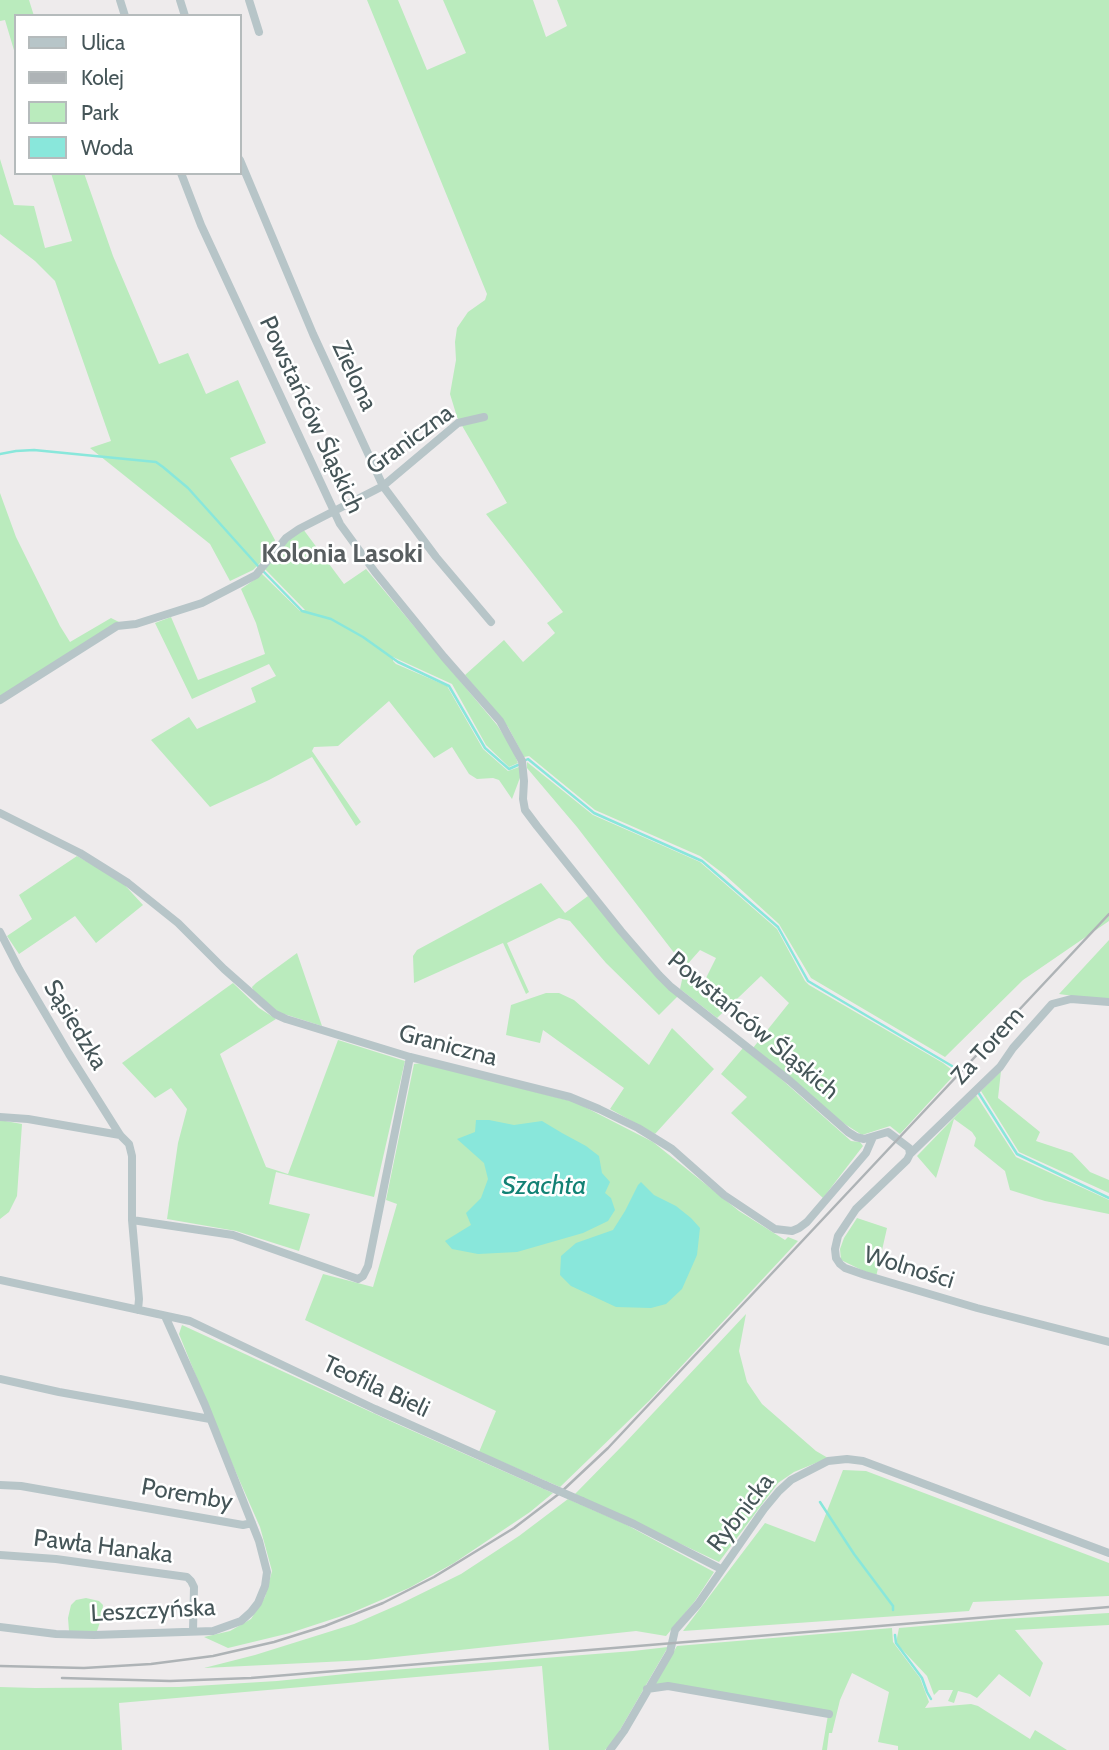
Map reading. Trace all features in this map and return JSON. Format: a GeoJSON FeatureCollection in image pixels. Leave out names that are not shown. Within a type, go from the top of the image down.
{"type":"FeatureCollection","features":[{"type":"Feature","properties":{"kind":"street"},"geometry":{"type":"LineString","coordinates":[[248,0],[259,32]]}},
{"type":"Feature","properties":{"kind":"street","name":"Zielona"},"geometry":{"type":"LineString","coordinates":[[242,165],[313,334],[383,486],[436,557],[491,622]]}},
{"type":"Feature","properties":{"kind":"street","name":"Powstańców Śląskich"},"geometry":{"type":"LineString","coordinates":[[182,175],[206,236],[340,524],[444,657],[500,721],[522,761],[525,810],[621,931],[671,987],[790,1081],[848,1132],[864,1139],[888,1132],[909,1151]]}},
{"type":"Feature","properties":{"kind":"street","name":"Graniczna"},"geometry":{"type":"LineString","coordinates":[[0,700],[117,626],[136,624],[202,603],[256,575],[286,538],[383,486],[458,423],[484,416]]}},
{"type":"Feature","properties":{"kind":"street","name":"Graniczna"},"geometry":{"type":"LineString","coordinates":[[0,813],[80,853],[128,883],[178,923],[275,1014],[410,1057],[570,1097],[599,1109],[672,1149],[724,1195],[769,1226],[781,1230],[796,1230],[807,1222],[866,1153],[873,1137]]}},
{"type":"Feature","properties":{"kind":"street","name":"Sąsiedzka"},"geometry":{"type":"LineString","coordinates":[[0,932],[19,969],[120,1135],[129,1144],[132,1156],[132,1220],[138,1310]]}},
{"type":"Feature","properties":{"kind":"street","name":"Za Torem"},"geometry":{"type":"LineString","coordinates":[[909,1151],[1000,1067],[1052,1004],[1071,999],[1109,1002]]}},
{"type":"Feature","properties":{"kind":"street"},"geometry":{"type":"LineString","coordinates":[[132,1220],[233,1235],[358,1279],[363,1276],[368,1266],[410,1057]]}},
{"type":"Feature","properties":{"kind":"street"},"geometry":{"type":"LineString","coordinates":[[0,1117],[29,1119],[120,1135]]}},
{"type":"Feature","properties":{"kind":"street","name":"Wolności"},"geometry":{"type":"LineString","coordinates":[[909,1151],[907,1160],[850,1216],[838,1236],[835,1249],[840,1264],[852,1271],[887,1282],[1109,1342]]}},
{"type":"Feature","properties":{"kind":"street","name":"Teofila Bieli"},"geometry":{"type":"LineString","coordinates":[[0,1280],[190,1321],[375,1409],[634,1524],[721,1569]]}},
{"type":"Feature","properties":{"kind":"street","name":"Poremby"},"geometry":{"type":"LineString","coordinates":[[0,1485],[21,1486],[243,1525],[252,1523],[205,1405],[165,1316]]}},
{"type":"Feature","properties":{"kind":"street"},"geometry":{"type":"LineString","coordinates":[[175,1338],[178,1318]]}},
{"type":"Feature","properties":{"kind":"street"},"geometry":{"type":"LineString","coordinates":[[0,1379],[210,1419]]}},
{"type":"Feature","properties":{"kind":"street"},"geometry":{"type":"LineString","coordinates":[[195,1417],[205,1405]]}},
{"type":"Feature","properties":{"kind":"street","name":"Rybnicka"},"geometry":{"type":"LineString","coordinates":[[610,1750],[670,1652],[676,1630],[698,1604],[764,1509],[791,1480],[828,1461],[863,1461],[1109,1553]]}},
{"type":"Feature","properties":{"kind":"street","name":"Leszczyńska"},"geometry":{"type":"LineString","coordinates":[[0,1627],[84,1635],[213,1630],[233,1625],[248,1615],[258,1603],[265,1586],[267,1572],[252,1523]]}},
{"type":"Feature","properties":{"kind":"street","name":"Pawła Hanaka"},"geometry":{"type":"LineString","coordinates":[[0,1555],[56,1559],[187,1577],[194,1587],[193,1631]]}},
{"type":"Feature","properties":{"kind":"street"},"geometry":{"type":"LineString","coordinates":[[647,1689],[668,1686],[828,1714]]}},
{"type":"Feature","properties":{"kind":"green space"},"geometry":{"type":"Polygon","coordinates":[[[0,0],[29,0],[33,14],[14,14],[14,50],[5,20],[0,21],[0,0]]]}},
{"type":"Feature","properties":{"kind":"green space"},"geometry":{"type":"Polygon","coordinates":[[[367,0],[398,0],[427,70],[466,53],[443,0],[533,0],[546,37],[567,26],[557,0],[1109,0],[1109,921],[1023,980],[945,1057],[811,978],[779,924],[700,856],[595,810],[529,756],[524,757],[508,727],[465,675],[504,640],[523,662],[555,633],[547,623],[563,612],[486,514],[507,503],[457,417],[450,394],[456,360],[457,328],[468,312],[485,300],[487,294],[367,0]]]}},
{"type":"Feature","properties":{"kind":"green space"},"geometry":{"type":"Polygon","coordinates":[[[0,159],[14,205],[34,206],[45,248],[72,241],[52,175],[85,175],[113,256],[159,364],[188,353],[206,394],[238,380],[266,443],[230,458],[275,540],[266,557],[253,570],[230,581],[210,544],[90,448],[111,441],[55,281],[35,261],[0,234],[0,159]]]}},
{"type":"Feature","properties":{"kind":"green space"},"geometry":{"type":"Polygon","coordinates":[[[0,493],[16,537],[70,642],[111,618],[119,622],[0,696],[0,493]]]}},
{"type":"Feature","properties":{"kind":"green space"},"geometry":{"type":"Polygon","coordinates":[[[303,529],[344,584],[366,569],[497,725],[518,763],[509,767],[486,745],[452,684],[393,657],[396,664],[447,686],[483,749],[508,771],[519,767],[521,775],[512,799],[499,780],[477,779],[469,774],[452,747],[434,758],[389,701],[338,746],[314,747],[312,751],[361,822],[356,826],[312,757],[210,807],[151,740],[189,717],[197,729],[256,702],[251,688],[276,676],[269,664],[192,699],[155,623],[171,617],[198,680],[265,654],[256,623],[241,589],[261,573],[300,611],[305,610],[264,568],[288,539],[303,529]]]}},
{"type":"Feature","properties":{"kind":"green space"},"geometry":{"type":"Polygon","coordinates":[[[527,762],[593,815],[700,862],[777,929],[809,985],[956,1073],[900,1134],[890,1126],[862,1135],[840,1121],[753,1048],[789,1003],[761,976],[717,1018],[680,989],[684,971],[705,980],[716,958],[700,950],[685,967],[577,827],[527,768],[527,762]]]}},
{"type":"Feature","properties":{"kind":"green space"},"geometry":{"type":"Polygon","coordinates":[[[77,856],[121,881],[143,905],[96,943],[75,916],[19,954],[7,936],[32,919],[19,895],[77,856]]]}},
{"type":"Feature","properties":{"kind":"green space"},"geometry":{"type":"Polygon","coordinates":[[[541,883],[565,913],[588,896],[678,996],[659,1015],[606,963],[570,921],[559,918],[507,943],[529,992],[526,994],[503,943],[414,983],[413,956],[417,950],[541,883]]]}},
{"type":"Feature","properties":{"kind":"green space"},"geometry":{"type":"Polygon","coordinates":[[[1109,940],[1109,1001],[1059,994],[1109,940]]]}},
{"type":"Feature","properties":{"kind":"green space"},"geometry":{"type":"Polygon","coordinates":[[[297,953],[322,1026],[283,1015],[254,993],[252,987],[256,983],[297,953]]]}},
{"type":"Feature","properties":{"kind":"green space"},"geometry":{"type":"Polygon","coordinates":[[[233,983],[259,1008],[276,1019],[220,1054],[266,1167],[288,1174],[338,1040],[405,1061],[374,1197],[276,1172],[269,1204],[310,1214],[299,1251],[236,1231],[167,1219],[178,1143],[187,1109],[171,1088],[155,1098],[122,1063],[233,983]]]}},
{"type":"Feature","properties":{"kind":"green space"},"geometry":{"type":"Polygon","coordinates":[[[546,993],[559,993],[574,1000],[649,1065],[672,1028],[714,1069],[655,1134],[610,1109],[624,1088],[543,1030],[540,1043],[506,1035],[511,1005],[546,993]]]}},
{"type":"Feature","properties":{"kind":"green space"},"geometry":{"type":"Polygon","coordinates":[[[743,1048],[851,1141],[860,1142],[863,1146],[823,1198],[731,1113],[747,1097],[721,1074],[743,1048]]]}},
{"type":"Feature","properties":{"kind":"green space"},"geometry":{"type":"Polygon","coordinates":[[[422,1063],[575,1102],[653,1142],[739,1211],[785,1240],[788,1237],[798,1241],[649,1401],[560,1487],[479,1452],[496,1411],[305,1320],[323,1274],[373,1287],[397,1204],[386,1200],[414,1064],[422,1063]]]}},
{"type":"Feature","properties":{"kind":"green space"},"geometry":{"type":"Polygon","coordinates":[[[1001,1071],[998,1098],[1040,1132],[1036,1141],[1072,1153],[1090,1172],[1109,1180],[1109,1193],[1019,1152],[981,1091],[1001,1071]]]}},
{"type":"Feature","properties":{"kind":"green space"},"geometry":{"type":"Polygon","coordinates":[[[976,1095],[1016,1157],[1109,1200],[1109,1214],[1045,1201],[1010,1190],[1005,1171],[974,1146],[976,1138],[972,1132],[954,1119],[936,1178],[917,1156],[976,1095]]]}},
{"type":"Feature","properties":{"kind":"green space"},"geometry":{"type":"Polygon","coordinates":[[[0,1120],[22,1124],[17,1196],[9,1212],[0,1219],[0,1120]]]}},
{"type":"Feature","properties":{"kind":"green space"},"geometry":{"type":"Polygon","coordinates":[[[857,1218],[887,1228],[876,1277],[841,1260],[840,1249],[844,1238],[857,1218]]]}},
{"type":"Feature","properties":{"kind":"green space"},"geometry":{"type":"Polygon","coordinates":[[[746,1314],[739,1351],[747,1382],[762,1404],[816,1451],[828,1458],[794,1472],[778,1483],[719,1562],[575,1494],[746,1314]]]}},
{"type":"Feature","properties":{"kind":"green space"},"geometry":{"type":"Polygon","coordinates":[[[182,1325],[553,1493],[530,1512],[454,1563],[409,1588],[351,1613],[290,1633],[228,1648],[204,1637],[230,1631],[251,1619],[265,1597],[272,1571],[260,1527],[179,1334],[182,1325]]]}},
{"type":"Feature","properties":{"kind":"green space"},"geometry":{"type":"Polygon","coordinates":[[[843,1470],[866,1471],[1109,1563],[1109,1596],[973,1602],[969,1611],[683,1631],[765,1523],[815,1542],[843,1470]]]}},
{"type":"Feature","properties":{"kind":"green space"},"geometry":{"type":"Polygon","coordinates":[[[568,1499],[625,1524],[714,1572],[695,1601],[666,1636],[636,1631],[367,1660],[204,1668],[354,1624],[400,1604],[461,1574],[519,1536],[568,1499]]]}},
{"type":"Feature","properties":{"kind":"green space"},"geometry":{"type":"Polygon","coordinates":[[[86,1598],[99,1601],[103,1605],[97,1631],[69,1631],[71,1605],[76,1600],[86,1598]]]}},
{"type":"Feature","properties":{"kind":"green space"},"geometry":{"type":"Polygon","coordinates":[[[1109,1613],[1109,1625],[1015,1630],[1043,1663],[1030,1697],[999,1674],[977,1698],[958,1691],[954,1703],[948,1701],[953,1690],[939,1690],[934,1695],[927,1676],[896,1643],[899,1628],[1109,1613]]]}},
{"type":"Feature","properties":{"kind":"green space"},"geometry":{"type":"Polygon","coordinates":[[[892,1628],[893,1642],[920,1678],[929,1702],[925,1708],[971,1704],[978,1706],[1030,1739],[1035,1730],[1067,1750],[898,1750],[898,1746],[878,1742],[889,1692],[852,1673],[840,1700],[832,1733],[829,1733],[827,1750],[822,1750],[828,1715],[653,1686],[677,1646],[892,1628]]]}},
{"type":"Feature","properties":{"kind":"green space"},"geometry":{"type":"Polygon","coordinates":[[[668,1647],[613,1742],[605,1750],[549,1750],[542,1666],[119,1703],[122,1750],[0,1750],[0,1687],[179,1687],[668,1647]]]}},
{"type":"Feature","properties":{"kind":"water","name":"Szachta"},"geometry":{"type":"Polygon","coordinates":[[[476,1120],[514,1125],[542,1121],[586,1146],[599,1156],[602,1173],[610,1182],[605,1193],[611,1198],[615,1210],[608,1221],[583,1233],[517,1252],[478,1254],[452,1249],[445,1241],[471,1225],[466,1213],[481,1198],[488,1179],[484,1163],[457,1139],[475,1132],[476,1120]]]}},
{"type":"Feature","properties":{"kind":"water"},"geometry":{"type":"Polygon","coordinates":[[[641,1182],[654,1195],[676,1206],[700,1228],[697,1255],[682,1289],[666,1304],[651,1308],[616,1307],[571,1286],[560,1275],[561,1256],[576,1243],[613,1230],[641,1182]]]}},
{"type":"Feature","properties":{"kind":"waterway"},"geometry":{"type":"LineString","coordinates":[[0,454],[34,450],[156,462],[188,488],[258,566]]}},
{"type":"Feature","properties":{"kind":"waterway"},"geometry":{"type":"LineString","coordinates":[[264,572],[302,611],[331,619],[363,637],[398,662],[449,686],[485,748],[509,769],[518,765]]}},
{"type":"Feature","properties":{"kind":"waterway"},"geometry":{"type":"LineString","coordinates":[[524,761],[528,759],[594,813],[702,861],[778,927],[808,981],[952,1066]]}},
{"type":"Feature","properties":{"kind":"waterway"},"geometry":{"type":"LineString","coordinates":[[978,1092],[1017,1154],[1109,1198]]}},
{"type":"Feature","properties":{"kind":"waterway"},"geometry":{"type":"LineString","coordinates":[[820,1502],[893,1606],[893,1610]]}},
{"type":"Feature","properties":{"kind":"waterway"},"geometry":{"type":"LineString","coordinates":[[895,1635],[896,1643],[922,1678],[931,1699]]}},
{"type":"Feature","properties":{"kind":"railway"},"geometry":{"type":"LineString","coordinates":[[0,1666],[84,1668],[151,1664],[213,1656],[274,1642],[325,1626],[383,1603],[434,1577],[514,1528],[560,1493],[608,1448],[1109,914]]}},
{"type":"Feature","properties":{"kind":"railway"},"geometry":{"type":"LineString","coordinates":[[62,1678],[170,1681],[251,1678],[1109,1607]]}},
{"type":"Feature","properties":{"kind":"district","name":"Kolonia Lasoki"},"geometry":{"type":"Point","coordinates":[342,554]}}]}
